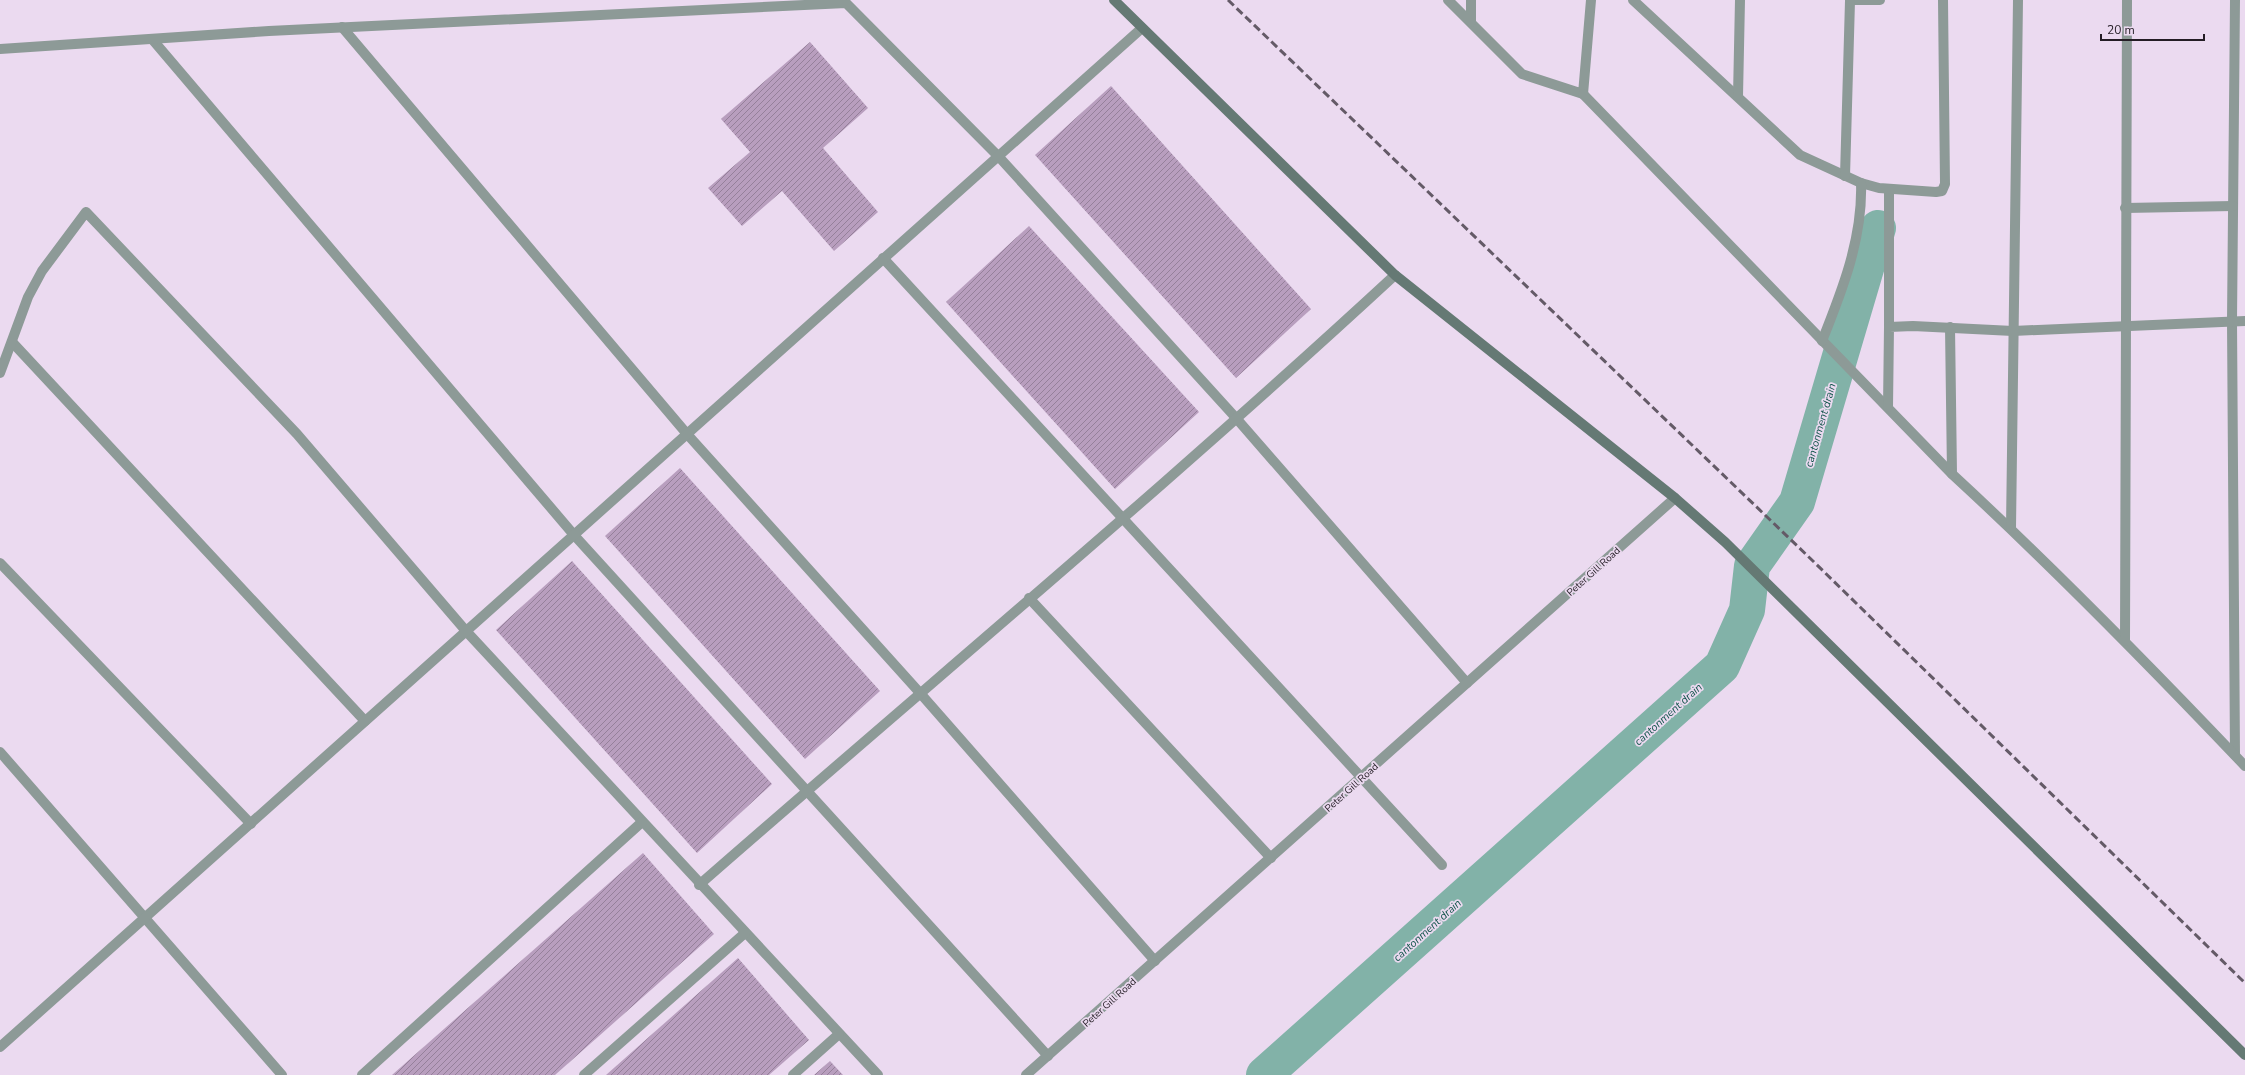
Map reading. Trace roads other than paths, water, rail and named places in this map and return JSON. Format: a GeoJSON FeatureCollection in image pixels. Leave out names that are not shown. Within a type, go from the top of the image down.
{"type":"FeatureCollection","features":[{"type":"Feature","properties":{"kind":"main road"},"geometry":{"type":"LineString","coordinates":[[1114,0],[1395,275],[1675,498],[1725,542],[2245,1055]]}},
{"type":"Feature","properties":{"kind":"street"},"geometry":{"type":"LineString","coordinates":[[1448,0],[1522,74],[1583,94],[1822,341],[1888,406],[1952,474],[2011,528],[2124,641],[2245,766]]}},
{"type":"Feature","properties":{"kind":"street"},"geometry":{"type":"LineString","coordinates":[[1470,22],[1471,0]]}},
{"type":"Feature","properties":{"kind":"street"},"geometry":{"type":"LineString","coordinates":[[1583,94],[1591,0]]}},
{"type":"Feature","properties":{"kind":"street"},"geometry":{"type":"LineString","coordinates":[[1633,0],[1800,155],[1861,183],[1889,189],[1936,192],[1942,191],[1945,184],[1943,0]]}},
{"type":"Feature","properties":{"kind":"street"},"geometry":{"type":"LineString","coordinates":[[1738,96],[1740,0]]}},
{"type":"Feature","properties":{"kind":"street"},"geometry":{"type":"LineString","coordinates":[[1845,176],[1850,1],[1880,0]]}},
{"type":"Feature","properties":{"kind":"street"},"geometry":{"type":"LineString","coordinates":[[2011,528],[2018,0]]}},
{"type":"Feature","properties":{"kind":"street"},"geometry":{"type":"LineString","coordinates":[[2124,641],[2127,327],[2125,208],[2127,0]]}},
{"type":"Feature","properties":{"kind":"street"},"geometry":{"type":"LineString","coordinates":[[2235,0],[2232,321],[2235,755]]}},
{"type":"Feature","properties":{"kind":"street"},"geometry":{"type":"LineString","coordinates":[[0,49],[342,27],[846,1],[999,157],[1236,418],[1467,683]]}},
{"type":"Feature","properties":{"kind":"street"},"geometry":{"type":"LineString","coordinates":[[342,27],[687,434],[920,693],[1155,961]]}},
{"type":"Feature","properties":{"kind":"street"},"geometry":{"type":"LineString","coordinates":[[0,1047],[1142,28]]}},
{"type":"Feature","properties":{"kind":"street"},"geometry":{"type":"LineString","coordinates":[[152,39],[574,535],[808,790],[1048,1056]]}},
{"type":"Feature","properties":{"kind":"street"},"geometry":{"type":"LineString","coordinates":[[1822,341],[1849,266],[1862,209],[1861,183]]}},
{"type":"Feature","properties":{"kind":"street"},"geometry":{"type":"LineString","coordinates":[[1888,406],[1889,189]]}},
{"type":"Feature","properties":{"kind":"street"},"geometry":{"type":"LineString","coordinates":[[2125,208],[2233,206]]}},
{"type":"Feature","properties":{"kind":"street"},"geometry":{"type":"LineString","coordinates":[[0,372],[28,297],[42,271],[86,212],[297,434],[466,631],[699,885],[878,1075]]}},
{"type":"Feature","properties":{"kind":"street"},"geometry":{"type":"LineString","coordinates":[[883,258],[1442,865]]}},
{"type":"Feature","properties":{"kind":"street"},"geometry":{"type":"LineString","coordinates":[[699,885],[1123,518],[1312,352],[1395,275]]}},
{"type":"Feature","properties":{"kind":"street"},"geometry":{"type":"LineString","coordinates":[[1889,327],[1950,327],[2013,331],[2245,321]]}},
{"type":"Feature","properties":{"kind":"street"},"geometry":{"type":"LineString","coordinates":[[1950,327],[1952,474]]}},
{"type":"Feature","properties":{"kind":"street"},"geometry":{"type":"LineString","coordinates":[[12,342],[365,722]]}},
{"type":"Feature","properties":{"kind":"street","name":"Peter Gill Road"},"geometry":{"type":"LineString","coordinates":[[1026,1075],[1362,778],[1675,498]]}},
{"type":"Feature","properties":{"kind":"street"},"geometry":{"type":"LineString","coordinates":[[0,563],[251,824]]}},
{"type":"Feature","properties":{"kind":"street"},"geometry":{"type":"LineString","coordinates":[[1029,598],[1271,858]]}},
{"type":"Feature","properties":{"kind":"street"},"geometry":{"type":"LineString","coordinates":[[0,752],[282,1075]]}},
{"type":"Feature","properties":{"kind":"street"},"geometry":{"type":"LineString","coordinates":[[362,1075],[642,822]]}},
{"type":"Feature","properties":{"kind":"street"},"geometry":{"type":"LineString","coordinates":[[584,1075],[745,934]]}},
{"type":"Feature","properties":{"kind":"street"},"geometry":{"type":"LineString","coordinates":[[793,1075],[839,1034]]}},
{"type":"Feature","properties":{"kind":"waterway","name":"cantonment drain"},"geometry":{"type":"LineString","coordinates":[[1264,1075],[1722,666],[1747,610],[1752,566],[1797,502],[1878,228]]}},
{"type":"Feature","properties":{"kind":"railway"},"geometry":{"type":"LineString","coordinates":[[1228,0],[1814,562],[2245,983]]}}]}
